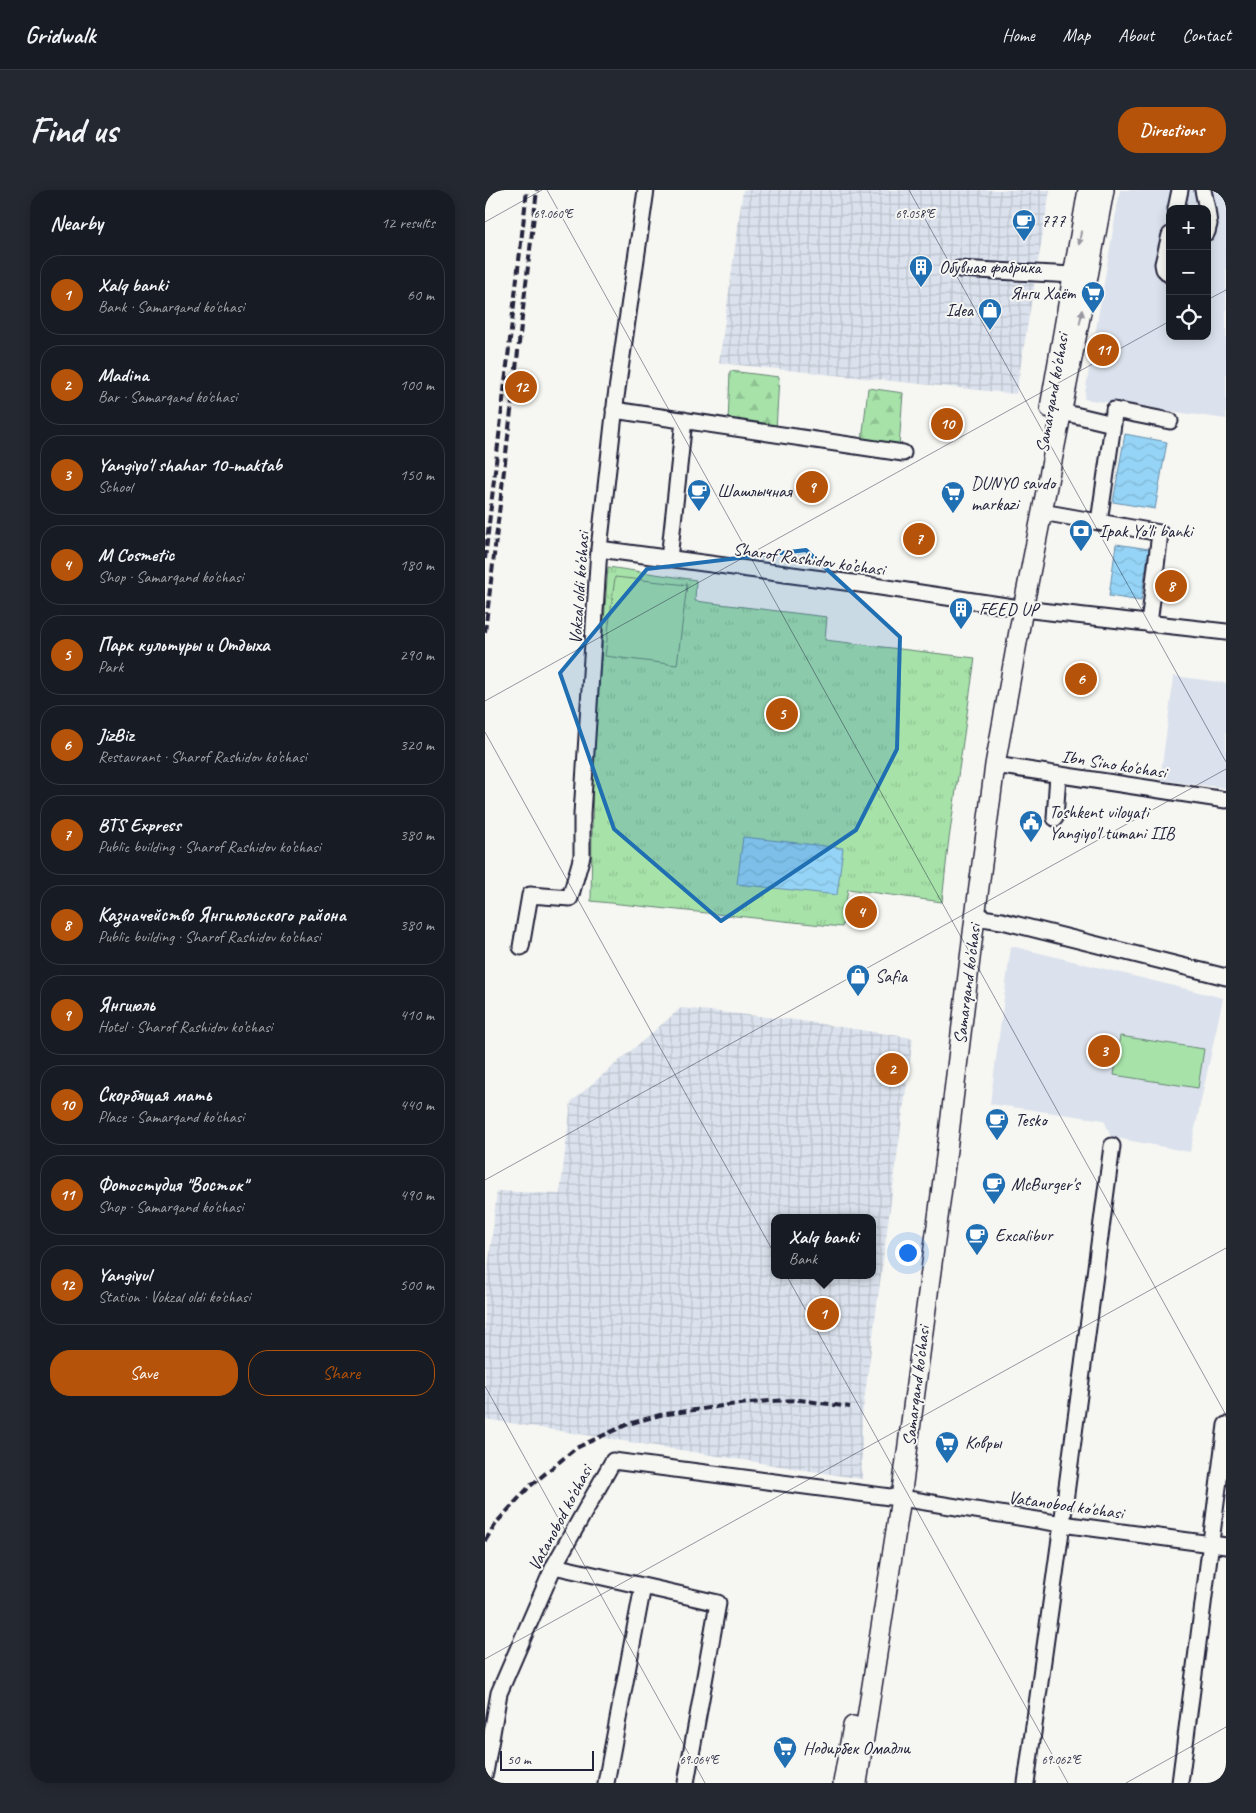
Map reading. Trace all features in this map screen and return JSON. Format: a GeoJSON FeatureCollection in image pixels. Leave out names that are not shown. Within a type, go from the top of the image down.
{"type":"FeatureCollection","features":[{"type":"Feature","properties":{"kind":"main road","name":"Samarqand ko'chasi"},"geometry":{"type":"LineString","coordinates":[[969,916],[1087,190]]}},
{"type":"Feature","properties":{"kind":"main road","name":"Samarqand ko'chasi"},"geometry":{"type":"LineString","coordinates":[[857,1783],[946,1152],[969,916],[986,769],[1018,608],[1042,512],[1104,190]]}},
{"type":"Feature","properties":{"kind":"main road","name":"Samarqand ko'chasi"},"geometry":{"type":"LineString","coordinates":[[843,1783],[896,1498]]}},
{"type":"Feature","properties":{"kind":"street","name":"Vokzal oldi ko'chasi"},"geometry":{"type":"LineString","coordinates":[[521,947],[530,895],[570,898],[582,856],[582,814],[599,549],[614,410],[646,190]]}},
{"type":"Feature","properties":{"kind":"street"},"geometry":{"type":"LineString","coordinates":[[1177,205],[1180,190]]}},
{"type":"Feature","properties":{"kind":"street"},"geometry":{"type":"LineString","coordinates":[[1203,190],[1206,205]]}},
{"type":"Feature","properties":{"kind":"street"},"geometry":{"type":"LineString","coordinates":[[1166,252],[1163,264],[1166,271]]}},
{"type":"Feature","properties":{"kind":"street"},"geometry":{"type":"LineString","coordinates":[[959,269],[1074,275]]}},
{"type":"Feature","properties":{"kind":"street"},"geometry":{"type":"LineString","coordinates":[[614,410],[903,453]]}},
{"type":"Feature","properties":{"kind":"street"},"geometry":{"type":"LineString","coordinates":[[1099,522],[1114,410],[1170,421]]}},
{"type":"Feature","properties":{"kind":"street"},"geometry":{"type":"LineString","coordinates":[[1062,412],[1113,424]]}},
{"type":"Feature","properties":{"kind":"street"},"geometry":{"type":"LineString","coordinates":[[669,559],[684,420]]}},
{"type":"Feature","properties":{"kind":"street"},"geometry":{"type":"LineString","coordinates":[[1042,512],[1160,533],[1149,624]]}},
{"type":"Feature","properties":{"kind":"street","name":"Sharof Rashidov ko’chasi"},"geometry":{"type":"LineString","coordinates":[[599,549],[1018,608],[1226,632]]}},
{"type":"Feature","properties":{"kind":"street","name":"Ibn Sino ko'chasi"},"geometry":{"type":"LineString","coordinates":[[995,765],[1226,800]]}},
{"type":"Feature","properties":{"kind":"street"},"geometry":{"type":"LineString","coordinates":[[1055,818],[1058,774]]}},
{"type":"Feature","properties":{"kind":"street"},"geometry":{"type":"LineString","coordinates":[[969,916],[1001,921],[1226,977]]}},
{"type":"Feature","properties":{"kind":"street"},"geometry":{"type":"LineString","coordinates":[[1026,1783],[1063,1524],[1112,1146]]}},
{"type":"Feature","properties":{"kind":"street"},"geometry":{"type":"LineString","coordinates":[[1180,1783],[1209,1544],[1226,1425]]}},
{"type":"Feature","properties":{"kind":"street","name":"Vatanobod ko'chasi"},"geometry":{"type":"LineString","coordinates":[[485,1772],[499,1693],[554,1566],[613,1461],[896,1498],[1063,1524],[1226,1546]]}},
{"type":"Feature","properties":{"kind":"street"},"geometry":{"type":"LineString","coordinates":[[554,1566],[718,1602],[686,1783]]}},
{"type":"Feature","properties":{"kind":"street"},"geometry":{"type":"LineString","coordinates":[[605,1783],[643,1586]]}},
{"type":"Feature","properties":{"kind":"highlighted area"},"geometry":{"type":"Polygon","coordinates":[[[806,550],[900,637],[897,749],[856,830],[721,921],[614,829],[560,673],[647,569],[806,550]]]}},
{"type":"Feature","properties":{"kind":"shaded area"},"geometry":{"type":"Polygon","coordinates":[[[743,190],[1050,190],[1016,394],[719,363],[743,190]]]}},
{"type":"Feature","properties":{"kind":"shaded area"},"geometry":{"type":"Polygon","coordinates":[[[1120,190],[1226,190],[1226,419],[1084,399],[1120,190]]]}},
{"type":"Feature","properties":{"kind":"shaded area"},"geometry":{"type":"Polygon","coordinates":[[[1174,676],[1226,683],[1226,788],[1160,780],[1174,676]]]}},
{"type":"Feature","properties":{"kind":"shaded area"},"geometry":{"type":"Polygon","coordinates":[[[1011,946],[1223,998],[1190,1152],[1111,1137],[1104,1120],[990,1104],[1011,946]]]}},
{"type":"Feature","properties":{"kind":"shaded area"},"geometry":{"type":"Polygon","coordinates":[[[681,1008],[795,1020],[913,1038],[862,1416],[862,1479],[485,1419],[485,1297],[497,1191],[560,1194],[571,1102],[681,1008]]]}},
{"type":"Feature","properties":{"kind":"green space"},"geometry":{"type":"Polygon","coordinates":[[[730,371],[779,377],[776,431],[728,424],[730,371]]]}},
{"type":"Feature","properties":{"kind":"green space"},"geometry":{"type":"Polygon","coordinates":[[[868,388],[903,393],[899,447],[862,441],[868,388]]]}},
{"type":"Feature","properties":{"kind":"green space"},"geometry":{"type":"Polygon","coordinates":[[[608,567],[696,580],[695,601],[827,617],[825,640],[975,658],[948,846],[942,902],[848,889],[842,927],[591,901],[593,769],[608,567]]]}},
{"type":"Feature","properties":{"kind":"green space"},"geometry":{"type":"Polygon","coordinates":[[[615,577],[687,585],[677,665],[605,656],[615,577]]]}},
{"type":"Feature","properties":{"kind":"green space"},"geometry":{"type":"Polygon","coordinates":[[[1120,1036],[1204,1049],[1198,1088],[1114,1075],[1120,1036]]]}},
{"type":"Feature","properties":{"kind":"water"},"geometry":{"type":"Polygon","coordinates":[[[1125,434],[1167,442],[1155,509],[1113,502],[1125,434]]]}},
{"type":"Feature","properties":{"kind":"water"},"geometry":{"type":"Polygon","coordinates":[[[1116,544],[1149,549],[1141,601],[1109,596],[1116,544]]]}},
{"type":"Feature","properties":{"kind":"water"},"geometry":{"type":"Polygon","coordinates":[[[743,837],[843,848],[837,895],[737,884],[743,837]]]}},
{"type":"Feature","properties":{"kind":"railway"},"geometry":{"type":"LineString","coordinates":[[485,559],[527,190]]}},
{"type":"Feature","properties":{"kind":"railway"},"geometry":{"type":"LineString","coordinates":[[485,632],[537,190]]}},
{"type":"Feature","properties":{"kind":"railway"},"geometry":{"type":"LineString","coordinates":[[485,1541],[497,1522],[529,1487],[576,1448],[628,1424],[660,1415],[770,1401],[800,1400],[850,1407]]}},
{"type":"Feature","properties":{"kind":"place","name":"777"},"geometry":{"type":"Point","coordinates":[1024,242]}},
{"type":"Feature","properties":{"kind":"place","name":"Обувная фабрика"},"geometry":{"type":"Point","coordinates":[921,288]}},
{"type":"Feature","properties":{"kind":"place","name":"Янги Хаёт"},"geometry":{"type":"Point","coordinates":[1093,314]}},
{"type":"Feature","properties":{"kind":"place","name":"Idea"},"geometry":{"type":"Point","coordinates":[990,331]}},
{"type":"Feature","properties":{"kind":"place","name":"Фотостудия \"Восток\""},"geometry":{"type":"Point","coordinates":[1103,350]}},
{"type":"Feature","properties":{"kind":"place","name":"Yangiyul"},"geometry":{"type":"Point","coordinates":[521,387]}},
{"type":"Feature","properties":{"kind":"place","name":"Скорбящая мать"},"geometry":{"type":"Point","coordinates":[947,424]}},
{"type":"Feature","properties":{"kind":"place","name":"Янгиюль"},"geometry":{"type":"Point","coordinates":[812,487]}},
{"type":"Feature","properties":{"kind":"place","name":"Шашлычная"},"geometry":{"type":"Point","coordinates":[699,512]}},
{"type":"Feature","properties":{"kind":"place","name":"DUNYO savdo markazi"},"geometry":{"type":"Point","coordinates":[953,514]}},
{"type":"Feature","properties":{"kind":"place","name":"BTS Express"},"geometry":{"type":"Point","coordinates":[919,539]}},
{"type":"Feature","properties":{"kind":"place","name":"Ipak Yo'li banki"},"geometry":{"type":"Point","coordinates":[1081,552]}},
{"type":"Feature","properties":{"kind":"place","name":"Казначейство Янгиюльского района"},"geometry":{"type":"Point","coordinates":[1171,586]}},
{"type":"Feature","properties":{"kind":"place","name":"FEED UP"},"geometry":{"type":"Point","coordinates":[961,630]}},
{"type":"Feature","properties":{"kind":"place","name":"JizBiz"},"geometry":{"type":"Point","coordinates":[1081,679]}},
{"type":"Feature","properties":{"kind":"place","name":"Парк культуры и Отдыха"},"geometry":{"type":"Point","coordinates":[782,714]}},
{"type":"Feature","properties":{"kind":"place","name":"Toshkent viloyati Yangiyo'l tumani IIB"},"geometry":{"type":"Point","coordinates":[1031,843]}},
{"type":"Feature","properties":{"kind":"place","name":"M Cosmetic"},"geometry":{"type":"Point","coordinates":[861,912]}},
{"type":"Feature","properties":{"kind":"place","name":"Safia"},"geometry":{"type":"Point","coordinates":[858,997]}},
{"type":"Feature","properties":{"kind":"place","name":"Yangiyo'l shahar 10-maktab"},"geometry":{"type":"Point","coordinates":[1104,1051]}},
{"type":"Feature","properties":{"kind":"place","name":"Madina"},"geometry":{"type":"Point","coordinates":[892,1069]}},
{"type":"Feature","properties":{"kind":"place","name":"Tesko"},"geometry":{"type":"Point","coordinates":[997,1141]}},
{"type":"Feature","properties":{"kind":"place","name":"McBurger's"},"geometry":{"type":"Point","coordinates":[994,1205]}},
{"type":"Feature","properties":{"kind":"place","name":"Excalibur"},"geometry":{"type":"Point","coordinates":[977,1256]}},
{"type":"Feature","properties":{"kind":"place","name":"Xalq banki"},"geometry":{"type":"Point","coordinates":[823,1314]}},
{"type":"Feature","properties":{"kind":"place","name":"Ковры"},"geometry":{"type":"Point","coordinates":[947,1464]}},
{"type":"Feature","properties":{"kind":"place","name":"Нодирбек Омадли"},"geometry":{"type":"Point","coordinates":[785,1769]}}]}
